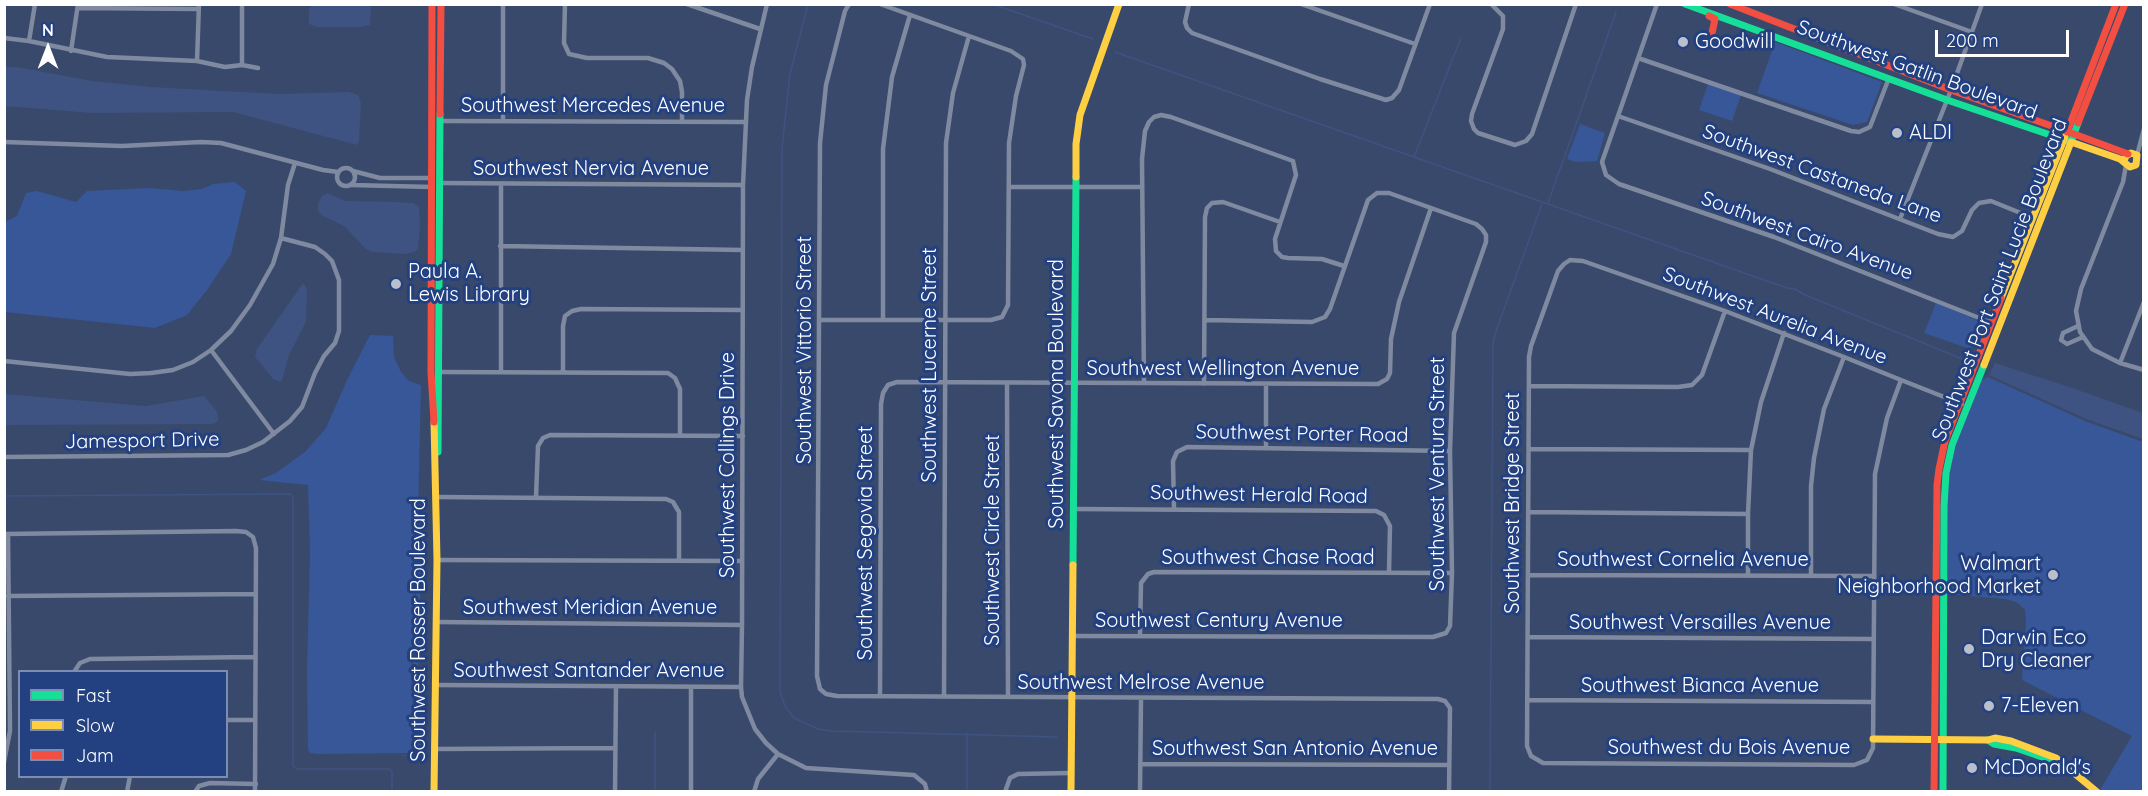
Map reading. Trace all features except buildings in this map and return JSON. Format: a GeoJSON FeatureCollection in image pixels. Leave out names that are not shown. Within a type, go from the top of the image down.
{"type":"FeatureCollection","features":[{"type":"Feature","properties":{"kind":"main road","name":"Southwest Rosser Boulevard"},"geometry":{"type":"LineString","coordinates":[[432,4],[431,394],[437,497],[434,792]]}},
{"type":"Feature","properties":{"kind":"main road","name":"Southwest Rosser Boulevard"},"geometry":{"type":"LineString","coordinates":[[436,469],[439,439],[441,4]]}},
{"type":"Feature","properties":{"kind":"main road","name":"Southwest Savona Boulevard"},"geometry":{"type":"LineString","coordinates":[[1071,792],[1076,144],[1080,115],[1119,4]]}},
{"type":"Feature","properties":{"kind":"main road"},"geometry":{"type":"LineString","coordinates":[[1680,4],[1714,18],[1712,33],[1719,21],[1724,19]]}},
{"type":"Feature","properties":{"kind":"main road","name":"Southwest Gatlin Boulevard"},"geometry":{"type":"LineString","coordinates":[[1685,4],[1947,100],[2069,137]]}},
{"type":"Feature","properties":{"kind":"main road","name":"Southwest Gatlin Boulevard"},"geometry":{"type":"LineString","coordinates":[[1731,4],[2069,137]]}},
{"type":"Feature","properties":{"kind":"main road","name":"Southwest Port Saint Lucie Boulevard"},"geometry":{"type":"LineString","coordinates":[[1943,792],[1939,739],[1936,594],[1937,485],[1945,441],[1963,405],[1996,324],[2069,137],[2116,4]]}},
{"type":"Feature","properties":{"kind":"main road","name":"Southwest Port Saint Lucie Boulevard"},"geometry":{"type":"LineString","coordinates":[[1996,324],[2033,218],[2125,4]]}},
{"type":"Feature","properties":{"kind":"main road"},"geometry":{"type":"LineString","coordinates":[[2069,137],[2134,161]]}},
{"type":"Feature","properties":{"kind":"main road","name":"Southwest Port Saint Lucie Boulevard"},"geometry":{"type":"LineString","coordinates":[[1934,792],[1939,739],[1944,609],[1946,473],[1963,405]]}},
{"type":"Feature","properties":{"kind":"main road"},"geometry":{"type":"LineString","coordinates":[[1936,594],[1944,609]]}},
{"type":"Feature","properties":{"kind":"main road"},"geometry":{"type":"LineString","coordinates":[[1873,739],[1988,740],[1994,744],[2027,751],[2063,764],[2097,792]]}},
{"type":"Feature","properties":{"kind":"street"},"geometry":{"type":"LineString","coordinates":[[29,40],[34,4]]}},
{"type":"Feature","properties":{"kind":"street"},"geometry":{"type":"LineString","coordinates":[[242,4],[242,65]]}},
{"type":"Feature","properties":{"kind":"street"},"geometry":{"type":"LineString","coordinates":[[503,120],[504,4]]}},
{"type":"Feature","properties":{"kind":"street"},"geometry":{"type":"LineString","coordinates":[[565,4],[564,43],[569,54],[586,58],[648,58],[664,63],[672,69],[680,81],[682,121]]}},
{"type":"Feature","properties":{"kind":"street"},"geometry":{"type":"LineString","coordinates":[[687,4],[760,29]]}},
{"type":"Feature","properties":{"kind":"street","name":"Southwest Collings Drive"},"geometry":{"type":"LineString","coordinates":[[767,4],[752,67],[745,122],[741,687],[748,714],[755,729],[778,754],[806,768],[914,775],[925,784],[927,792]]}},
{"type":"Feature","properties":{"kind":"street","name":"Southwest Vittorio Street"},"geometry":{"type":"LineString","coordinates":[[829,695],[820,689],[817,676],[820,143],[832,58],[849,4]]}},
{"type":"Feature","properties":{"kind":"street"},"geometry":{"type":"LineString","coordinates":[[820,320],[991,320],[1002,317],[1008,305],[1010,134],[1024,65],[1023,59],[1016,53],[880,4]]}},
{"type":"Feature","properties":{"kind":"street"},"geometry":{"type":"LineString","coordinates":[[1189,4],[1185,22],[1189,31],[1386,100],[1392,98],[1399,90],[1430,4]]}},
{"type":"Feature","properties":{"kind":"street"},"geometry":{"type":"LineString","coordinates":[[1301,4],[1415,44]]}},
{"type":"Feature","properties":{"kind":"street"},"geometry":{"type":"LineString","coordinates":[[1491,4],[1503,16],[1503,29],[1471,121],[1476,131],[1515,145],[1529,138],[1576,4]]}},
{"type":"Feature","properties":{"kind":"street"},"geometry":{"type":"LineString","coordinates":[[1618,116],[1657,4]]}},
{"type":"Feature","properties":{"kind":"street"},"geometry":{"type":"LineString","coordinates":[[1894,4],[1972,32]]}},
{"type":"Feature","properties":{"kind":"street"},"geometry":{"type":"LineString","coordinates":[[1899,219],[1951,90],[1982,4]]}},
{"type":"Feature","properties":{"kind":"street"},"geometry":{"type":"LineString","coordinates":[[71,51],[78,6],[199,7],[197,61]]}},
{"type":"Feature","properties":{"kind":"street"},"geometry":{"type":"LineString","coordinates":[[884,320],[883,149],[892,77],[910,15]]}},
{"type":"Feature","properties":{"kind":"street","name":"Southwest Lucerne Street"},"geometry":{"type":"LineString","coordinates":[[944,697],[947,129],[953,93],[969,36]]}},
{"type":"Feature","properties":{"kind":"street"},"geometry":{"type":"LineString","coordinates":[[4,38],[29,40],[71,51],[128,59],[156,58],[197,61],[225,67],[242,65],[258,68]]}},
{"type":"Feature","properties":{"kind":"street"},"geometry":{"type":"LineString","coordinates":[[1638,58],[1859,132],[1870,127],[1889,78]]}},
{"type":"Feature","properties":{"kind":"street"},"geometry":{"type":"LineString","coordinates":[[1144,383],[1143,148],[1147,126],[1154,117],[1165,115],[1288,158],[1294,164],[1296,175],[1275,243],[1279,254],[1293,259],[1322,259],[1344,266]]}},
{"type":"Feature","properties":{"kind":"street","name":"Southwest Cairo Avenue"},"geometry":{"type":"LineString","coordinates":[[1618,116],[1602,162],[1606,175],[1619,184],[1774,237],[1996,324]]}},
{"type":"Feature","properties":{"kind":"street","name":"Southwest Castaneda Lane"},"geometry":{"type":"LineString","coordinates":[[1618,116],[1770,169],[1938,234],[1953,237],[1962,231],[1972,210],[1979,203],[1991,201],[2033,218]]}},
{"type":"Feature","properties":{"kind":"street","name":"Southwest Mercedes Avenue"},"geometry":{"type":"LineString","coordinates":[[440,121],[745,122]]}},
{"type":"Feature","properties":{"kind":"street"},"geometry":{"type":"LineString","coordinates":[[2143,131],[2134,161],[2123,182],[2080,289],[2076,310],[2078,326],[2092,349],[2120,363],[2144,370]]}},
{"type":"Feature","properties":{"kind":"street"},"geometry":{"type":"LineString","coordinates":[[4,142],[122,146],[221,143],[338,175],[342,185],[432,187],[440,183]]}},
{"type":"Feature","properties":{"kind":"street"},"geometry":{"type":"LineString","coordinates":[[4,361],[130,374],[151,374],[173,370],[211,351],[231,331],[261,289],[273,264],[281,238],[288,185],[296,163]]}},
{"type":"Feature","properties":{"kind":"street"},"geometry":{"type":"LineString","coordinates":[[338,175],[346,168],[380,178],[432,178],[440,183]]}},
{"type":"Feature","properties":{"kind":"street"},"geometry":{"type":"LineString","coordinates":[[351,185],[356,179],[354,171]]}},
{"type":"Feature","properties":{"kind":"street","name":"Southwest Nervia Avenue"},"geometry":{"type":"LineString","coordinates":[[440,183],[743,185]]}},
{"type":"Feature","properties":{"kind":"street"},"geometry":{"type":"LineString","coordinates":[[501,184],[501,371]]}},
{"type":"Feature","properties":{"kind":"street"},"geometry":{"type":"LineString","coordinates":[[1009,187],[1142,187]]}},
{"type":"Feature","properties":{"kind":"street"},"geometry":{"type":"LineString","coordinates":[[1205,320],[1312,322],[1321,319],[1328,314],[1368,200],[1377,193],[1384,192],[1431,208]]}},
{"type":"Feature","properties":{"kind":"street"},"geometry":{"type":"LineString","coordinates":[[1204,384],[1204,217],[1209,205],[1223,202],[1280,222]]}},
{"type":"Feature","properties":{"kind":"street","name":"Southwest Wellington Avenue"},"geometry":{"type":"LineString","coordinates":[[884,390],[897,382],[1372,385],[1384,381],[1390,373],[1391,339],[1399,302],[1431,208]]}},
{"type":"Feature","properties":{"kind":"street","name":"Southwest Ventura Street"},"geometry":{"type":"LineString","coordinates":[[1365,636],[1433,637],[1446,633],[1451,622],[1450,451],[1454,333],[1487,238],[1482,228],[1476,224],[1431,208]]}},
{"type":"Feature","properties":{"kind":"street","name":"Jamesport Drive"},"geometry":{"type":"LineString","coordinates":[[4,457],[222,456],[246,450],[274,434],[302,407],[315,373],[324,356],[335,343],[339,331],[339,280],[332,261],[315,247],[281,238]]}},
{"type":"Feature","properties":{"kind":"street"},"geometry":{"type":"LineString","coordinates":[[500,246],[743,249]]}},
{"type":"Feature","properties":{"kind":"street","name":"Southwest Aurelia Avenue"},"geometry":{"type":"LineString","coordinates":[[1570,260],[1583,261],[1725,310],[1963,405]]}},
{"type":"Feature","properties":{"kind":"street","name":"Southwest Bridge Street"},"geometry":{"type":"LineString","coordinates":[[1531,756],[1527,746],[1527,637],[1531,346],[1558,271],[1570,260]]}},
{"type":"Feature","properties":{"kind":"street"},"geometry":{"type":"LineString","coordinates":[[2120,363],[2144,302]]}},
{"type":"Feature","properties":{"kind":"street"},"geometry":{"type":"LineString","coordinates":[[562,372],[563,326],[565,316],[572,311],[581,309],[743,310]]}},
{"type":"Feature","properties":{"kind":"street"},"geometry":{"type":"LineString","coordinates":[[1529,386],[1678,387],[1692,385],[1702,375],[1725,310]]}},
{"type":"Feature","properties":{"kind":"street"},"geometry":{"type":"LineString","coordinates":[[2078,326],[2063,333],[2061,340],[2067,344],[2083,337]]}},
{"type":"Feature","properties":{"kind":"street"},"geometry":{"type":"LineString","coordinates":[[1748,575],[1751,450],[1761,402],[1784,333]]}},
{"type":"Feature","properties":{"kind":"street"},"geometry":{"type":"LineString","coordinates":[[211,351],[274,434]]}},
{"type":"Feature","properties":{"kind":"street"},"geometry":{"type":"LineString","coordinates":[[1811,576],[1811,486],[1814,458],[1824,410],[1844,357]]}},
{"type":"Feature","properties":{"kind":"street"},"geometry":{"type":"LineString","coordinates":[[439,372],[663,373],[672,375],[680,389],[680,435]]}},
{"type":"Feature","properties":{"kind":"street","name":"Southwest du Bois Avenue"},"geometry":{"type":"LineString","coordinates":[[1531,756],[1543,763],[1854,765],[1867,760],[1873,748],[1874,488],[1878,454],[1887,418],[1901,380]]}},
{"type":"Feature","properties":{"kind":"street","name":"Southwest Circle Street"},"geometry":{"type":"LineString","coordinates":[[1008,384],[1008,697]]}},
{"type":"Feature","properties":{"kind":"street"},"geometry":{"type":"LineString","coordinates":[[1266,384],[1266,447]]}},
{"type":"Feature","properties":{"kind":"street","name":"Southwest Segovia Street"},"geometry":{"type":"LineString","coordinates":[[880,696],[882,404],[884,390]]}},
{"type":"Feature","properties":{"kind":"street"},"geometry":{"type":"LineString","coordinates":[[537,498],[536,454],[539,443],[546,436],[743,436]]}},
{"type":"Feature","properties":{"kind":"street","name":"Southwest Porter Road"},"geometry":{"type":"LineString","coordinates":[[1174,509],[1173,461],[1180,450],[1191,446],[1450,451]]}},
{"type":"Feature","properties":{"kind":"street"},"geometry":{"type":"LineString","coordinates":[[1528,449],[1751,450]]}},
{"type":"Feature","properties":{"kind":"street"},"geometry":{"type":"LineString","coordinates":[[437,497],[660,498],[670,500],[676,505],[680,515],[679,561]]}},
{"type":"Feature","properties":{"kind":"street","name":"Southwest Herald Road"},"geometry":{"type":"LineString","coordinates":[[1072,509],[1376,511],[1384,514],[1390,526],[1389,573]]}},
{"type":"Feature","properties":{"kind":"street"},"geometry":{"type":"LineString","coordinates":[[1528,512],[1748,514]]}},
{"type":"Feature","properties":{"kind":"street"},"geometry":{"type":"LineString","coordinates":[[4,762],[10,731],[6,534],[236,531],[250,534],[256,544],[255,792]]}},
{"type":"Feature","properties":{"kind":"street"},"geometry":{"type":"LineString","coordinates":[[437,560],[742,561]]}},
{"type":"Feature","properties":{"kind":"street","name":"Southwest Chase Road"},"geometry":{"type":"LineString","coordinates":[[1140,635],[1141,583],[1151,573],[1452,573]]}},
{"type":"Feature","properties":{"kind":"street","name":"Southwest Cornelia Avenue"},"geometry":{"type":"LineString","coordinates":[[1528,575],[1874,576]]}},
{"type":"Feature","properties":{"kind":"street"},"geometry":{"type":"LineString","coordinates":[[8,596],[256,594]]}},
{"type":"Feature","properties":{"kind":"street","name":"Southwest Meridian Avenue"},"geometry":{"type":"LineString","coordinates":[[437,622],[742,625]]}},
{"type":"Feature","properties":{"kind":"street","name":"Southwest Century Avenue"},"geometry":{"type":"LineString","coordinates":[[1072,636],[1365,636]]}},
{"type":"Feature","properties":{"kind":"street","name":"Southwest Versailles Avenue"},"geometry":{"type":"LineString","coordinates":[[1527,637],[1873,639]]}},
{"type":"Feature","properties":{"kind":"street"},"geometry":{"type":"LineString","coordinates":[[75,670],[77,666],[90,659],[255,657]]}},
{"type":"Feature","properties":{"kind":"street","name":"Southwest Santander Avenue"},"geometry":{"type":"LineString","coordinates":[[436,686],[741,687]]}},
{"type":"Feature","properties":{"kind":"street"},"geometry":{"type":"LineString","coordinates":[[615,792],[616,687]]}},
{"type":"Feature","properties":{"kind":"street"},"geometry":{"type":"LineString","coordinates":[[691,687],[691,792]]}},
{"type":"Feature","properties":{"kind":"street","name":"Southwest Melrose Avenue"},"geometry":{"type":"LineString","coordinates":[[829,695],[1073,699],[1430,699],[1445,701],[1450,708],[1449,765]]}},
{"type":"Feature","properties":{"kind":"street"},"geometry":{"type":"LineString","coordinates":[[1140,792],[1141,698]]}},
{"type":"Feature","properties":{"kind":"street","name":"Southwest Bianca Avenue"},"geometry":{"type":"LineString","coordinates":[[1527,700],[1873,702]]}},
{"type":"Feature","properties":{"kind":"street"},"geometry":{"type":"LineString","coordinates":[[228,720],[255,720]]}},
{"type":"Feature","properties":{"kind":"street"},"geometry":{"type":"LineString","coordinates":[[436,749],[615,748]]}},
{"type":"Feature","properties":{"kind":"street"},"geometry":{"type":"LineString","coordinates":[[754,792],[759,779],[778,754]]}},
{"type":"Feature","properties":{"kind":"street","name":"Southwest San Antonio Avenue"},"geometry":{"type":"LineString","coordinates":[[1140,764],[1449,765]]}},
{"type":"Feature","properties":{"kind":"street"},"geometry":{"type":"LineString","coordinates":[[1449,765],[1449,792]]}},
{"type":"Feature","properties":{"kind":"street"},"geometry":{"type":"LineString","coordinates":[[1005,792],[1010,778],[1018,774],[1071,773]]}},
{"type":"Feature","properties":{"kind":"street"},"geometry":{"type":"LineString","coordinates":[[195,792],[200,786],[210,783],[256,784]]}},
{"type":"Feature","properties":{"kind":"shaded area"},"geometry":{"type":"Polygon","coordinates":[[[311,5],[371,5],[370,25],[317,27],[309,24],[311,5]]]}},
{"type":"Feature","properties":{"kind":"shaded area"},"geometry":{"type":"Polygon","coordinates":[[[1775,42],[1882,82],[1867,122],[1853,125],[1757,93],[1775,42]]]}},
{"type":"Feature","properties":{"kind":"shaded area"},"geometry":{"type":"Polygon","coordinates":[[[5,67],[17,67],[92,81],[151,87],[278,94],[349,92],[358,95],[361,103],[359,141],[357,145],[233,112],[92,113],[5,106],[5,67]]]}},
{"type":"Feature","properties":{"kind":"shaded area"},"geometry":{"type":"Polygon","coordinates":[[[1708,84],[1741,95],[1732,121],[1699,110],[1708,84]]]}},
{"type":"Feature","properties":{"kind":"shaded area"},"geometry":{"type":"Polygon","coordinates":[[[1580,124],[1605,133],[1597,161],[1576,162],[1567,159],[1580,124]]]}},
{"type":"Feature","properties":{"kind":"shaded area"},"geometry":{"type":"Polygon","coordinates":[[[235,182],[246,191],[231,254],[187,315],[155,328],[5,312],[5,222],[17,216],[26,193],[37,191],[76,202],[87,191],[149,188],[183,191],[235,182]]]}},
{"type":"Feature","properties":{"kind":"shaded area"},"geometry":{"type":"Polygon","coordinates":[[[327,193],[345,201],[413,203],[419,207],[418,249],[405,254],[373,252],[366,249],[344,226],[323,216],[318,211],[318,204],[322,196],[327,193]]]}},
{"type":"Feature","properties":{"kind":"shaded area"},"geometry":{"type":"Polygon","coordinates":[[[303,283],[307,289],[306,322],[289,355],[280,382],[273,379],[255,357],[257,349],[303,283]]]}},
{"type":"Feature","properties":{"kind":"shaded area"},"geometry":{"type":"Polygon","coordinates":[[[1936,303],[1982,322],[1970,349],[1924,333],[1936,303]]]}},
{"type":"Feature","properties":{"kind":"shaded area"},"geometry":{"type":"Polygon","coordinates":[[[370,335],[393,336],[394,357],[401,372],[409,381],[421,385],[417,555],[411,664],[415,750],[408,753],[310,753],[308,749],[307,672],[310,552],[308,485],[259,480],[276,473],[306,451],[326,428],[370,335]]]}},
{"type":"Feature","properties":{"kind":"shaded area"},"geometry":{"type":"Polygon","coordinates":[[[1995,363],[2143,413],[2143,439],[2086,419],[1989,375],[1995,363]]]}},
{"type":"Feature","properties":{"kind":"shaded area"},"geometry":{"type":"Polygon","coordinates":[[[1988,377],[2085,421],[2143,442],[2143,791],[2100,790],[2132,736],[2022,680],[2026,622],[2025,610],[2020,605],[2005,599],[1946,594],[1946,506],[1954,446],[1978,382],[1988,377]]]}},
{"type":"Feature","properties":{"kind":"shaded area"},"geometry":{"type":"Polygon","coordinates":[[[4,394],[146,406],[204,396],[217,412],[218,419],[212,424],[5,425],[4,394]]]}},
{"type":"Feature","properties":{"kind":"shaded area"},"geometry":{"type":"Polygon","coordinates":[[[420,512],[422,523],[418,670],[421,747],[420,754],[399,756],[408,755],[417,750],[413,664],[420,512]]]}},
{"type":"Feature","properties":{"kind":"waterway"},"geometry":{"type":"LineString","coordinates":[[808,4],[790,74],[782,148],[780,692],[785,706],[794,718],[818,729],[1057,737]]}},
{"type":"Feature","properties":{"kind":"waterway"},"geometry":{"type":"LineString","coordinates":[[992,4],[1093,39]]}},
{"type":"Feature","properties":{"kind":"waterway"},"geometry":{"type":"LineString","coordinates":[[1548,203],[1616,12]]}},
{"type":"Feature","properties":{"kind":"waterway"},"geometry":{"type":"LineString","coordinates":[[1414,157],[1461,38]]}},
{"type":"Feature","properties":{"kind":"waterway"},"geometry":{"type":"LineString","coordinates":[[1115,52],[1795,289],[1965,360]]}},
{"type":"Feature","properties":{"kind":"waterway"},"geometry":{"type":"LineString","coordinates":[[1490,792],[1493,344],[1542,204]]}},
{"type":"Feature","properties":{"kind":"waterway"},"geometry":{"type":"LineString","coordinates":[[4,496],[290,494],[293,498],[293,766],[297,769],[389,769],[392,771],[392,792]]}},
{"type":"Feature","properties":{"kind":"waterway"},"geometry":{"type":"LineString","coordinates":[[655,732],[655,792]]}},
{"type":"Feature","properties":{"kind":"waterway"},"geometry":{"type":"LineString","coordinates":[[967,733],[967,792]]}},
{"type":"Feature","properties":{"kind":"traffic: fast"},"geometry":{"type":"LineString","coordinates":[[1685,4],[1947,100],[2071,142],[2078,123]]}},
{"type":"Feature","properties":{"kind":"traffic: fast"},"geometry":{"type":"LineString","coordinates":[[438,452],[440,114]]}},
{"type":"Feature","properties":{"kind":"traffic: fast"},"geometry":{"type":"LineString","coordinates":[[1073,565],[1076,177]]}},
{"type":"Feature","properties":{"kind":"traffic: fast"},"geometry":{"type":"LineString","coordinates":[[1943,792],[1946,473],[1952,445],[1984,365]]}},
{"type":"Feature","properties":{"kind":"traffic: fast"},"geometry":{"type":"LineString","coordinates":[[1988,740],[1994,744],[2016,748],[2062,764]]}},
{"type":"Feature","properties":{"kind":"traffic: slow"},"geometry":{"type":"LineString","coordinates":[[1076,177],[1076,144],[1080,115],[1119,4]]}},
{"type":"Feature","properties":{"kind":"traffic: slow"},"geometry":{"type":"LineString","coordinates":[[2001,298],[2065,137]]}},
{"type":"Feature","properties":{"kind":"traffic: slow"},"geometry":{"type":"LineString","coordinates":[[1984,365],[2071,142],[2120,159],[2130,167],[2136,165],[2137,155],[2131,153],[2124,161]]}},
{"type":"Feature","properties":{"kind":"traffic: slow"},"geometry":{"type":"LineString","coordinates":[[434,422],[437,560],[434,792]]}},
{"type":"Feature","properties":{"kind":"traffic: slow"},"geometry":{"type":"LineString","coordinates":[[1071,792],[1073,565]]}},
{"type":"Feature","properties":{"kind":"traffic: slow"},"geometry":{"type":"LineString","coordinates":[[1873,739],[1988,740],[1995,738],[2011,741],[2056,758],[2097,792]]}},
{"type":"Feature","properties":{"kind":"traffic: jam"},"geometry":{"type":"LineString","coordinates":[[432,4],[431,372],[434,422]]}},
{"type":"Feature","properties":{"kind":"traffic: jam"},"geometry":{"type":"LineString","coordinates":[[440,114],[441,4]]}},
{"type":"Feature","properties":{"kind":"traffic: jam"},"geometry":{"type":"LineString","coordinates":[[1730,4],[1951,90],[2074,134]]}},
{"type":"Feature","properties":{"kind":"traffic: jam"},"geometry":{"type":"LineString","coordinates":[[2067,132],[2116,4]]}},
{"type":"Feature","properties":{"kind":"traffic: jam"},"geometry":{"type":"LineString","coordinates":[[2078,123],[2125,4]]}},
{"type":"Feature","properties":{"kind":"traffic: jam"},"geometry":{"type":"LineString","coordinates":[[1709,16],[1715,19],[1712,33]]}},
{"type":"Feature","properties":{"kind":"traffic: jam"},"geometry":{"type":"LineString","coordinates":[[2074,134],[2128,154]]}},
{"type":"Feature","properties":{"kind":"traffic: jam"},"geometry":{"type":"LineString","coordinates":[[1934,792],[1939,469],[1945,441],[2001,298]]}},
{"type":"Feature","properties":{"kind":"place","name":"Goodwill"},"geometry":{"type":"Point","coordinates":[1683,42]}},
{"type":"Feature","properties":{"kind":"place","name":"ALDI"},"geometry":{"type":"Point","coordinates":[1897,133]}},
{"type":"Feature","properties":{"kind":"place","name":"Paula A. Lewis Library"},"geometry":{"type":"Point","coordinates":[396,284]}},
{"type":"Feature","properties":{"kind":"place","name":"Walmart Neighborhood Market"},"geometry":{"type":"Point","coordinates":[2053,575]}},
{"type":"Feature","properties":{"kind":"place","name":"Darwin Eco Dry Cleaner"},"geometry":{"type":"Point","coordinates":[1969,649]}},
{"type":"Feature","properties":{"kind":"place","name":"7-Eleven"},"geometry":{"type":"Point","coordinates":[1989,706]}},
{"type":"Feature","properties":{"kind":"place","name":"McDonald's"},"geometry":{"type":"Point","coordinates":[1972,768]}}]}
